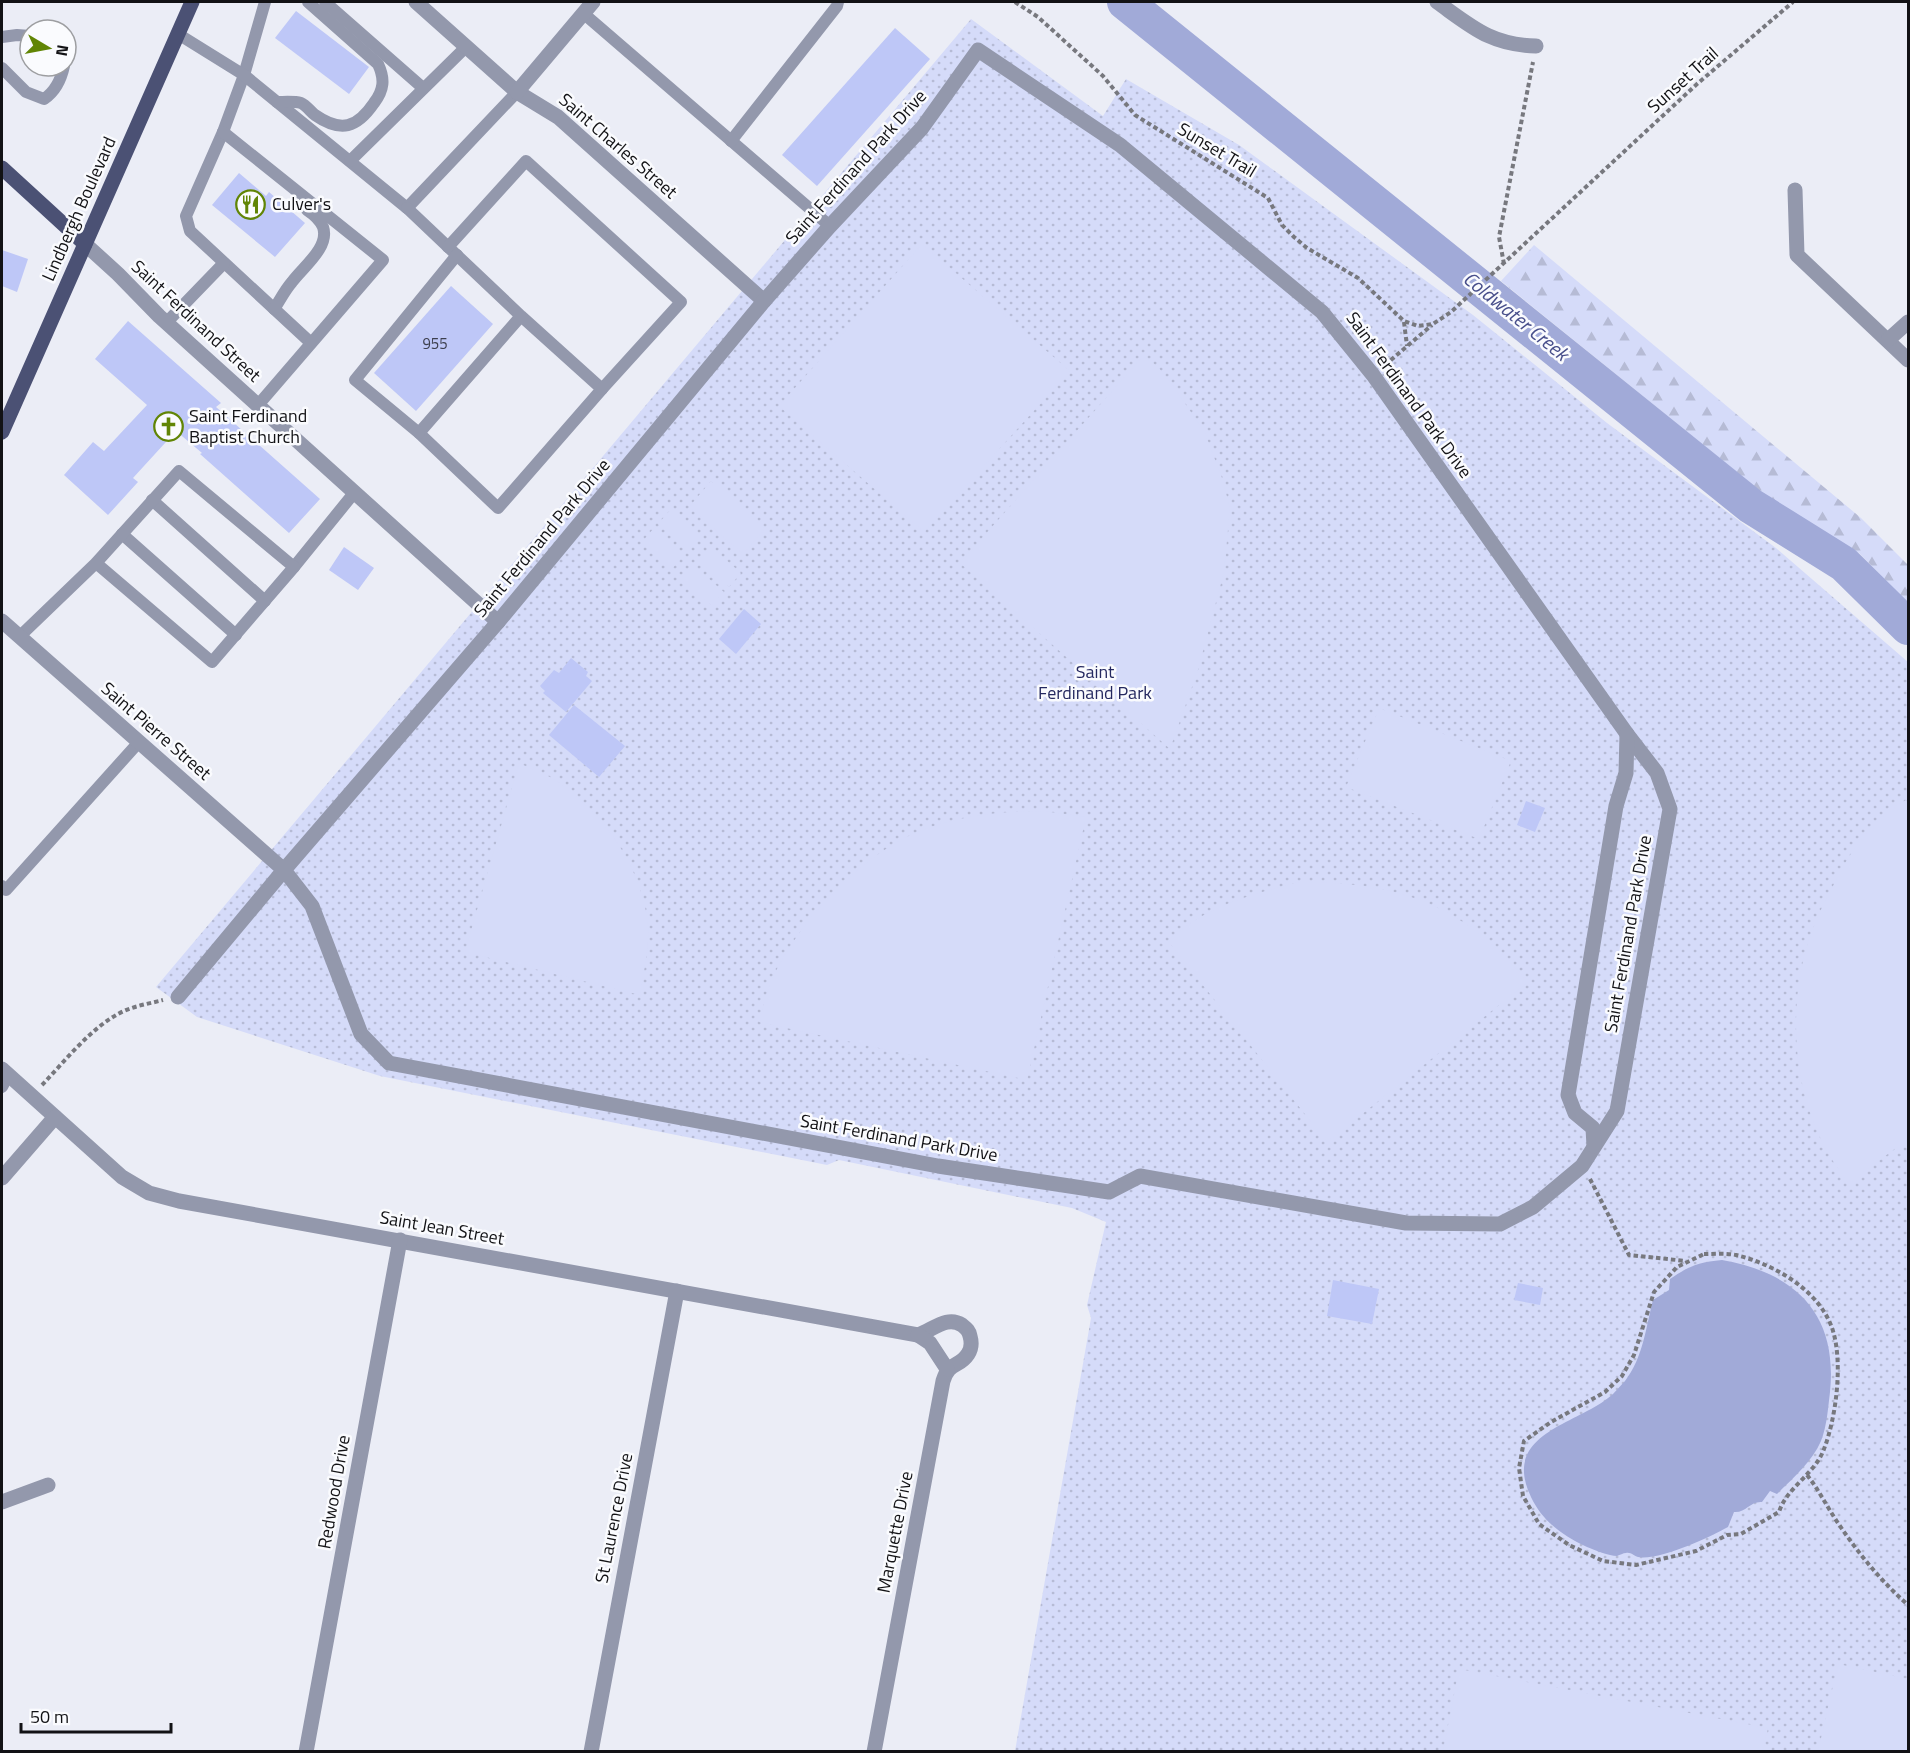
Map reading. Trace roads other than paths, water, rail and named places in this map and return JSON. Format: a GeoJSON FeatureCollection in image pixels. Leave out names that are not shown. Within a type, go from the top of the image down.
{"type":"FeatureCollection","features":[{"type":"Feature","properties":{"kind":"main road","name":"Lindbergh Boulevard"},"geometry":{"type":"LineString","coordinates":[[2,432],[192,2]]}},
{"type":"Feature","properties":{"kind":"main road","name":"Saint Ferdinand Street"},"geometry":{"type":"LineString","coordinates":[[2,168],[85,244]]}},
{"type":"Feature","properties":{"kind":"street"},"geometry":{"type":"LineString","coordinates":[[1437,2],[1481,34],[1504,43],[1536,46]]}},
{"type":"Feature","properties":{"kind":"street","name":"Saint Charles Street"},"geometry":{"type":"LineString","coordinates":[[424,4],[466,47],[517,92],[558,117],[764,301]]}},
{"type":"Feature","properties":{"kind":"street"},"geometry":{"type":"LineString","coordinates":[[517,92],[588,7]]}},
{"type":"Feature","properties":{"kind":"street","name":"Saint Ferdinand Park Drive"},"geometry":{"type":"LineString","coordinates":[[178,997],[284,870],[498,622],[764,301],[921,128],[978,50],[1103,133],[1150,169],[1322,312],[1373,375],[1627,734],[1657,772],[1670,809],[1617,1110],[1582,1166],[1533,1207],[1500,1224],[1406,1223],[1140,1176],[1109,1192],[938,1166],[389,1063],[361,1034],[312,906],[284,870]]}},
{"type":"Feature","properties":{"kind":"street"},"geometry":{"type":"LineString","coordinates":[[1795,190],[1797,255],[1908,360]]}},
{"type":"Feature","properties":{"kind":"street","name":"Saint Ferdinand Street"},"geometry":{"type":"LineString","coordinates":[[85,244],[166,323],[498,622]]}},
{"type":"Feature","properties":{"kind":"street"},"geometry":{"type":"LineString","coordinates":[[1888,340],[1908,322]]}},
{"type":"Feature","properties":{"kind":"street","name":"Saint Pierre Street"},"geometry":{"type":"LineString","coordinates":[[2,621],[284,870]]}},
{"type":"Feature","properties":{"kind":"street","name":"Saint Ferdinand Park Drive"},"geometry":{"type":"LineString","coordinates":[[1593,1146],[1593,1128],[1575,1113],[1568,1095],[1616,806],[1626,773],[1627,734]]}},
{"type":"Feature","properties":{"kind":"street","name":"Saint Jean Street"},"geometry":{"type":"LineString","coordinates":[[4,1077],[32,1096],[122,1177],[149,1193],[179,1201],[918,1335]]}},
{"type":"Feature","properties":{"kind":"street"},"geometry":{"type":"LineString","coordinates":[[2,1178],[55,1117]]}},
{"type":"Feature","properties":{"kind":"street","name":"Redwood Drive"},"geometry":{"type":"LineString","coordinates":[[306,1752],[399,1240]]}},
{"type":"Feature","properties":{"kind":"street","name":"St Laurence Drive"},"geometry":{"type":"LineString","coordinates":[[591,1752],[677,1292]]}},
{"type":"Feature","properties":{"kind":"street"},"geometry":{"type":"LineString","coordinates":[[947,1321],[959,1323],[969,1331],[972,1344],[967,1355],[947,1369],[930,1343],[918,1335],[947,1321]]}},
{"type":"Feature","properties":{"kind":"street","name":"Marquette Drive"},"geometry":{"type":"LineString","coordinates":[[874,1752],[947,1369]]}},
{"type":"Feature","properties":{"kind":"street"},"geometry":{"type":"LineString","coordinates":[[2,1502],[48,1485]]}},
{"type":"Feature","properties":{"kind":"lane"},"geometry":{"type":"LineString","coordinates":[[265,2],[244,75],[223,132],[186,216],[189,231],[311,343]]}},
{"type":"Feature","properties":{"kind":"lane"},"geometry":{"type":"LineString","coordinates":[[277,102],[301,103],[328,123],[341,127],[353,125],[361,120],[382,90],[383,74],[378,64],[308,2]]}},
{"type":"Feature","properties":{"kind":"lane"},"geometry":{"type":"LineString","coordinates":[[325,2],[423,88]]}},
{"type":"Feature","properties":{"kind":"lane"},"geometry":{"type":"LineString","coordinates":[[731,141],[837,6],[837,2]]}},
{"type":"Feature","properties":{"kind":"lane"},"geometry":{"type":"LineString","coordinates":[[588,7],[731,141],[830,226]]}},
{"type":"Feature","properties":{"kind":"lane"},"geometry":{"type":"LineString","coordinates":[[178,34],[244,75],[407,208],[602,389]]}},
{"type":"Feature","properties":{"kind":"lane"},"geometry":{"type":"LineString","coordinates":[[2,37],[18,35]]}},
{"type":"Feature","properties":{"kind":"lane"},"geometry":{"type":"LineString","coordinates":[[350,161],[466,47]]}},
{"type":"Feature","properties":{"kind":"lane"},"geometry":{"type":"LineString","coordinates":[[2,68],[26,92],[44,99],[58,86],[60,78]]}},
{"type":"Feature","properties":{"kind":"lane"},"geometry":{"type":"LineString","coordinates":[[407,208],[517,92]]}},
{"type":"Feature","properties":{"kind":"lane"},"geometry":{"type":"LineString","coordinates":[[223,132],[382,260],[258,405]]}},
{"type":"Feature","properties":{"kind":"lane"},"geometry":{"type":"LineString","coordinates":[[526,161],[681,302],[498,508],[420,433],[355,380],[452,251],[526,161]]}},
{"type":"Feature","properties":{"kind":"lane"},"geometry":{"type":"LineString","coordinates":[[274,309],[292,282],[317,252],[323,239],[323,227],[317,218],[282,189],[278,177]]}},
{"type":"Feature","properties":{"kind":"lane"},"geometry":{"type":"LineString","coordinates":[[166,323],[224,263]]}},
{"type":"Feature","properties":{"kind":"lane"},"geometry":{"type":"LineString","coordinates":[[420,433],[521,316]]}},
{"type":"Feature","properties":{"kind":"lane"},"geometry":{"type":"LineString","coordinates":[[20,637],[96,563],[179,471],[294,567]]}},
{"type":"Feature","properties":{"kind":"lane"},"geometry":{"type":"LineString","coordinates":[[96,563],[212,663],[354,493]]}},
{"type":"Feature","properties":{"kind":"lane"},"geometry":{"type":"LineString","coordinates":[[152,500],[265,601]]}},
{"type":"Feature","properties":{"kind":"lane"},"geometry":{"type":"LineString","coordinates":[[122,534],[236,635]]}},
{"type":"Feature","properties":{"kind":"lane"},"geometry":{"type":"LineString","coordinates":[[2,886],[6,890],[139,742]]}},
{"type":"Feature","properties":{"kind":"waterway","name":"Coldwater Creek"},"geometry":{"type":"LineString","coordinates":[[1125,2],[1751,506],[1844,564],[1908,627]]}},
{"type":"Feature","properties":{"kind":"place","name":"Culver's"},"geometry":{"type":"Point","coordinates":[251,204]}},
{"type":"Feature","properties":{"kind":"place","name":"Saint Ferdinand Baptist Church"},"geometry":{"type":"Point","coordinates":[168,426]}},
{"type":"Feature","properties":{"kind":"park label","name":"Saint Ferdinand Park"},"geometry":{"type":"Point","coordinates":[1095,682]}}]}
